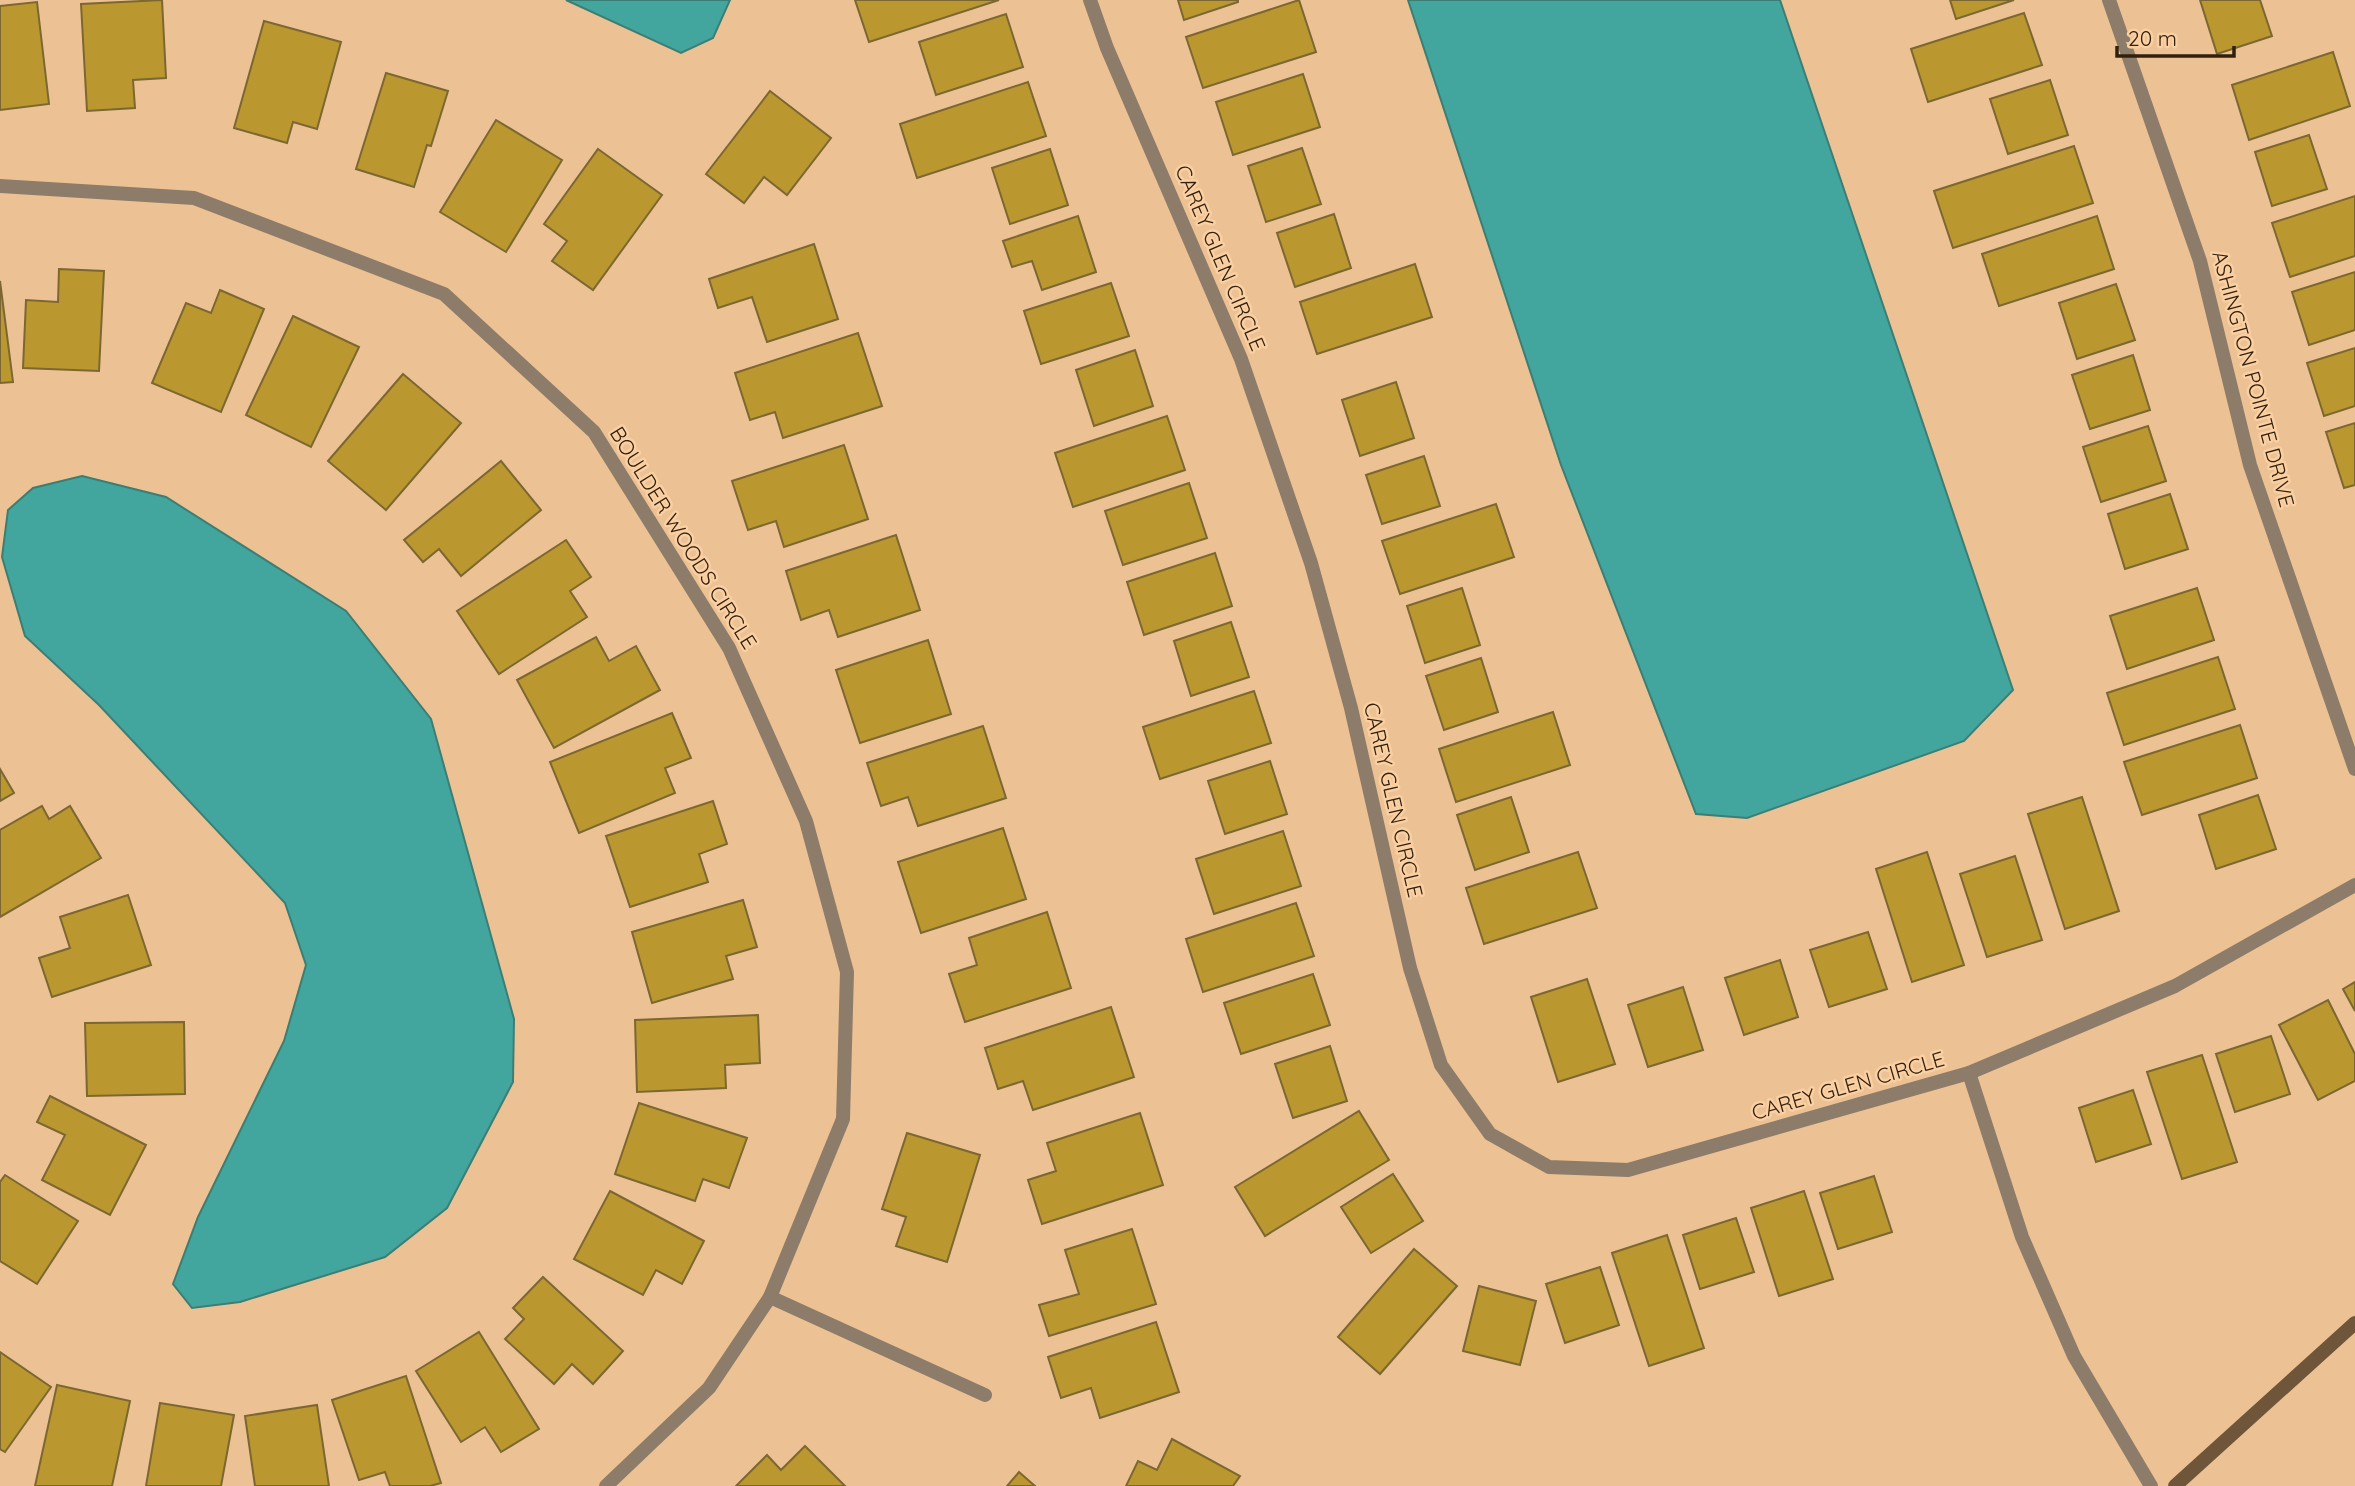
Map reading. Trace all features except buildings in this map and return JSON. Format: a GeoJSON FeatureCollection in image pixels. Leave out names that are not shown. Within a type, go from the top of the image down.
{"type":"FeatureCollection","features":[{"type":"Feature","properties":{"kind":"street","name":"CAREY GLEN CIRCLE"},"geometry":{"type":"LineString","coordinates":[[1090,0],[1107,48],[1241,359],[1311,563],[1351,708],[1410,968],[1441,1065],[1490,1134],[1549,1167],[1628,1170],[1969,1073],[2175,986],[2355,885]]}},
{"type":"Feature","properties":{"kind":"street","name":"ASHINGTON POINTE DRIVE"},"geometry":{"type":"LineString","coordinates":[[2109,0],[2200,261],[2250,465],[2355,769]]}},
{"type":"Feature","properties":{"kind":"street","name":"BOULDER WOODS CIRCLE"},"geometry":{"type":"LineString","coordinates":[[0,186],[194,198],[444,294],[594,432],[729,648],[807,821],[846,972],[843,1119],[770,1297],[709,1388],[606,1486]]}},
{"type":"Feature","properties":{"kind":"street","name":"CAREY GLEN CIRCLE"},"geometry":{"type":"LineString","coordinates":[[1969,1073],[2022,1237],[2074,1356],[2151,1486]]}},
{"type":"Feature","properties":{"kind":"street"},"geometry":{"type":"LineString","coordinates":[[770,1297],[985,1395]]}},
{"type":"Feature","properties":{"kind":"street"},"geometry":{"type":"LineString","coordinates":[[2175,1486],[2355,1323]]}},
{"type":"Feature","properties":{"kind":"water"},"geometry":{"type":"Polygon","coordinates":[[[566,0],[730,0],[713,38],[681,53],[566,0]]]}},
{"type":"Feature","properties":{"kind":"water"},"geometry":{"type":"Polygon","coordinates":[[[1408,0],[1780,0],[2013,690],[1964,741],[1747,818],[1696,814],[1561,465],[1408,0]]]}},
{"type":"Feature","properties":{"kind":"water"},"geometry":{"type":"Polygon","coordinates":[[[82,476],[166,497],[346,611],[431,719],[514,1019],[513,1082],[447,1208],[385,1257],[240,1302],[192,1308],[173,1284],[198,1217],[284,1041],[306,965],[285,903],[99,705],[25,636],[2,557],[8,510],[33,488],[82,476]]]}}]}
